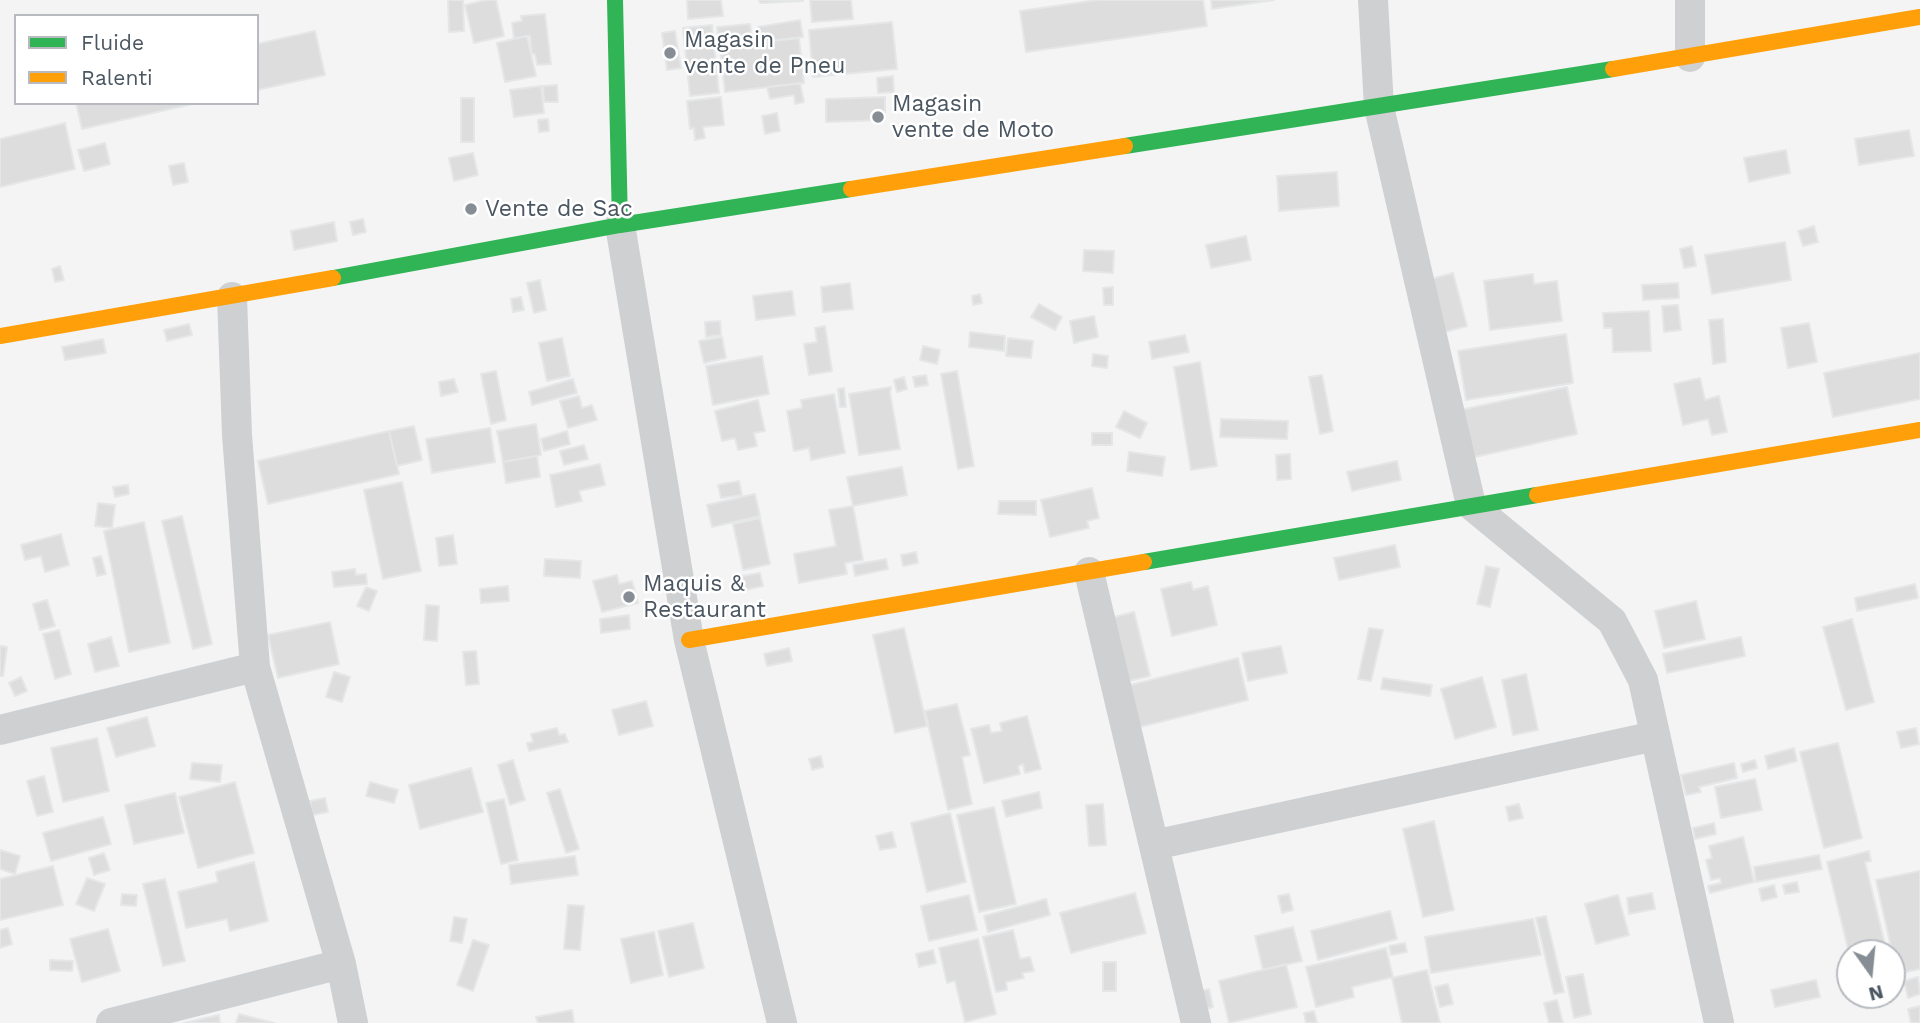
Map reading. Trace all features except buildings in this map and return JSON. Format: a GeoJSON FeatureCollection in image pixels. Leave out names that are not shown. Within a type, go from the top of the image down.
{"type":"FeatureCollection","features":[{"type":"Feature","properties":{"kind":"street"},"geometry":{"type":"LineString","coordinates":[[615,0],[620,225],[688,640],[782,1023]]}},
{"type":"Feature","properties":{"kind":"street"},"geometry":{"type":"LineString","coordinates":[[1373,0],[1379,107],[1471,505],[1612,621],[1643,680],[1720,1023]]}},
{"type":"Feature","properties":{"kind":"street"},"geometry":{"type":"LineString","coordinates":[[1690,0],[1690,57]]}},
{"type":"Feature","properties":{"kind":"street"},"geometry":{"type":"LineString","coordinates":[[0,336],[232,297],[620,225],[1379,107],[1920,17]]}},
{"type":"Feature","properties":{"kind":"street"},"geometry":{"type":"LineString","coordinates":[[232,297],[237,435],[256,667],[341,964],[353,1023]]}},
{"type":"Feature","properties":{"kind":"street"},"geometry":{"type":"LineString","coordinates":[[688,640],[1920,430]]}},
{"type":"Feature","properties":{"kind":"street"},"geometry":{"type":"LineString","coordinates":[[1089,572],[1196,1023]]}},
{"type":"Feature","properties":{"kind":"street"},"geometry":{"type":"LineString","coordinates":[[0,730],[256,667]]}},
{"type":"Feature","properties":{"kind":"street"},"geometry":{"type":"LineString","coordinates":[[1154,845],[1656,736]]}},
{"type":"Feature","properties":{"kind":"street"},"geometry":{"type":"LineString","coordinates":[[111,1023],[341,964]]}},
{"type":"Feature","properties":{"kind":"traffic: fast"},"geometry":{"type":"LineString","coordinates":[[615,0],[620,225]]}},
{"type":"Feature","properties":{"kind":"traffic: fast"},"geometry":{"type":"LineString","coordinates":[[1125,146],[1613,69]]}},
{"type":"Feature","properties":{"kind":"traffic: fast"},"geometry":{"type":"LineString","coordinates":[[333,278],[620,225],[851,189]]}},
{"type":"Feature","properties":{"kind":"traffic: fast"},"geometry":{"type":"LineString","coordinates":[[1144,562],[1537,495]]}},
{"type":"Feature","properties":{"kind":"traffic: slow"},"geometry":{"type":"LineString","coordinates":[[1613,69],[1920,17]]}},
{"type":"Feature","properties":{"kind":"traffic: slow"},"geometry":{"type":"LineString","coordinates":[[851,189],[1125,146]]}},
{"type":"Feature","properties":{"kind":"traffic: slow"},"geometry":{"type":"LineString","coordinates":[[0,336],[333,278]]}},
{"type":"Feature","properties":{"kind":"traffic: slow"},"geometry":{"type":"LineString","coordinates":[[1537,495],[1920,430]]}},
{"type":"Feature","properties":{"kind":"traffic: slow"},"geometry":{"type":"LineString","coordinates":[[689,640],[1144,562]]}},
{"type":"Feature","properties":{"kind":"place","name":"Magasin vente de Pneu"},"geometry":{"type":"Point","coordinates":[670,53]}},
{"type":"Feature","properties":{"kind":"place","name":"Magasin vente de Moto"},"geometry":{"type":"Point","coordinates":[878,117]}},
{"type":"Feature","properties":{"kind":"place","name":"Vente de Sac"},"geometry":{"type":"Point","coordinates":[471,209]}},
{"type":"Feature","properties":{"kind":"place","name":"Maquis & Restaurant"},"geometry":{"type":"Point","coordinates":[629,597]}}]}
